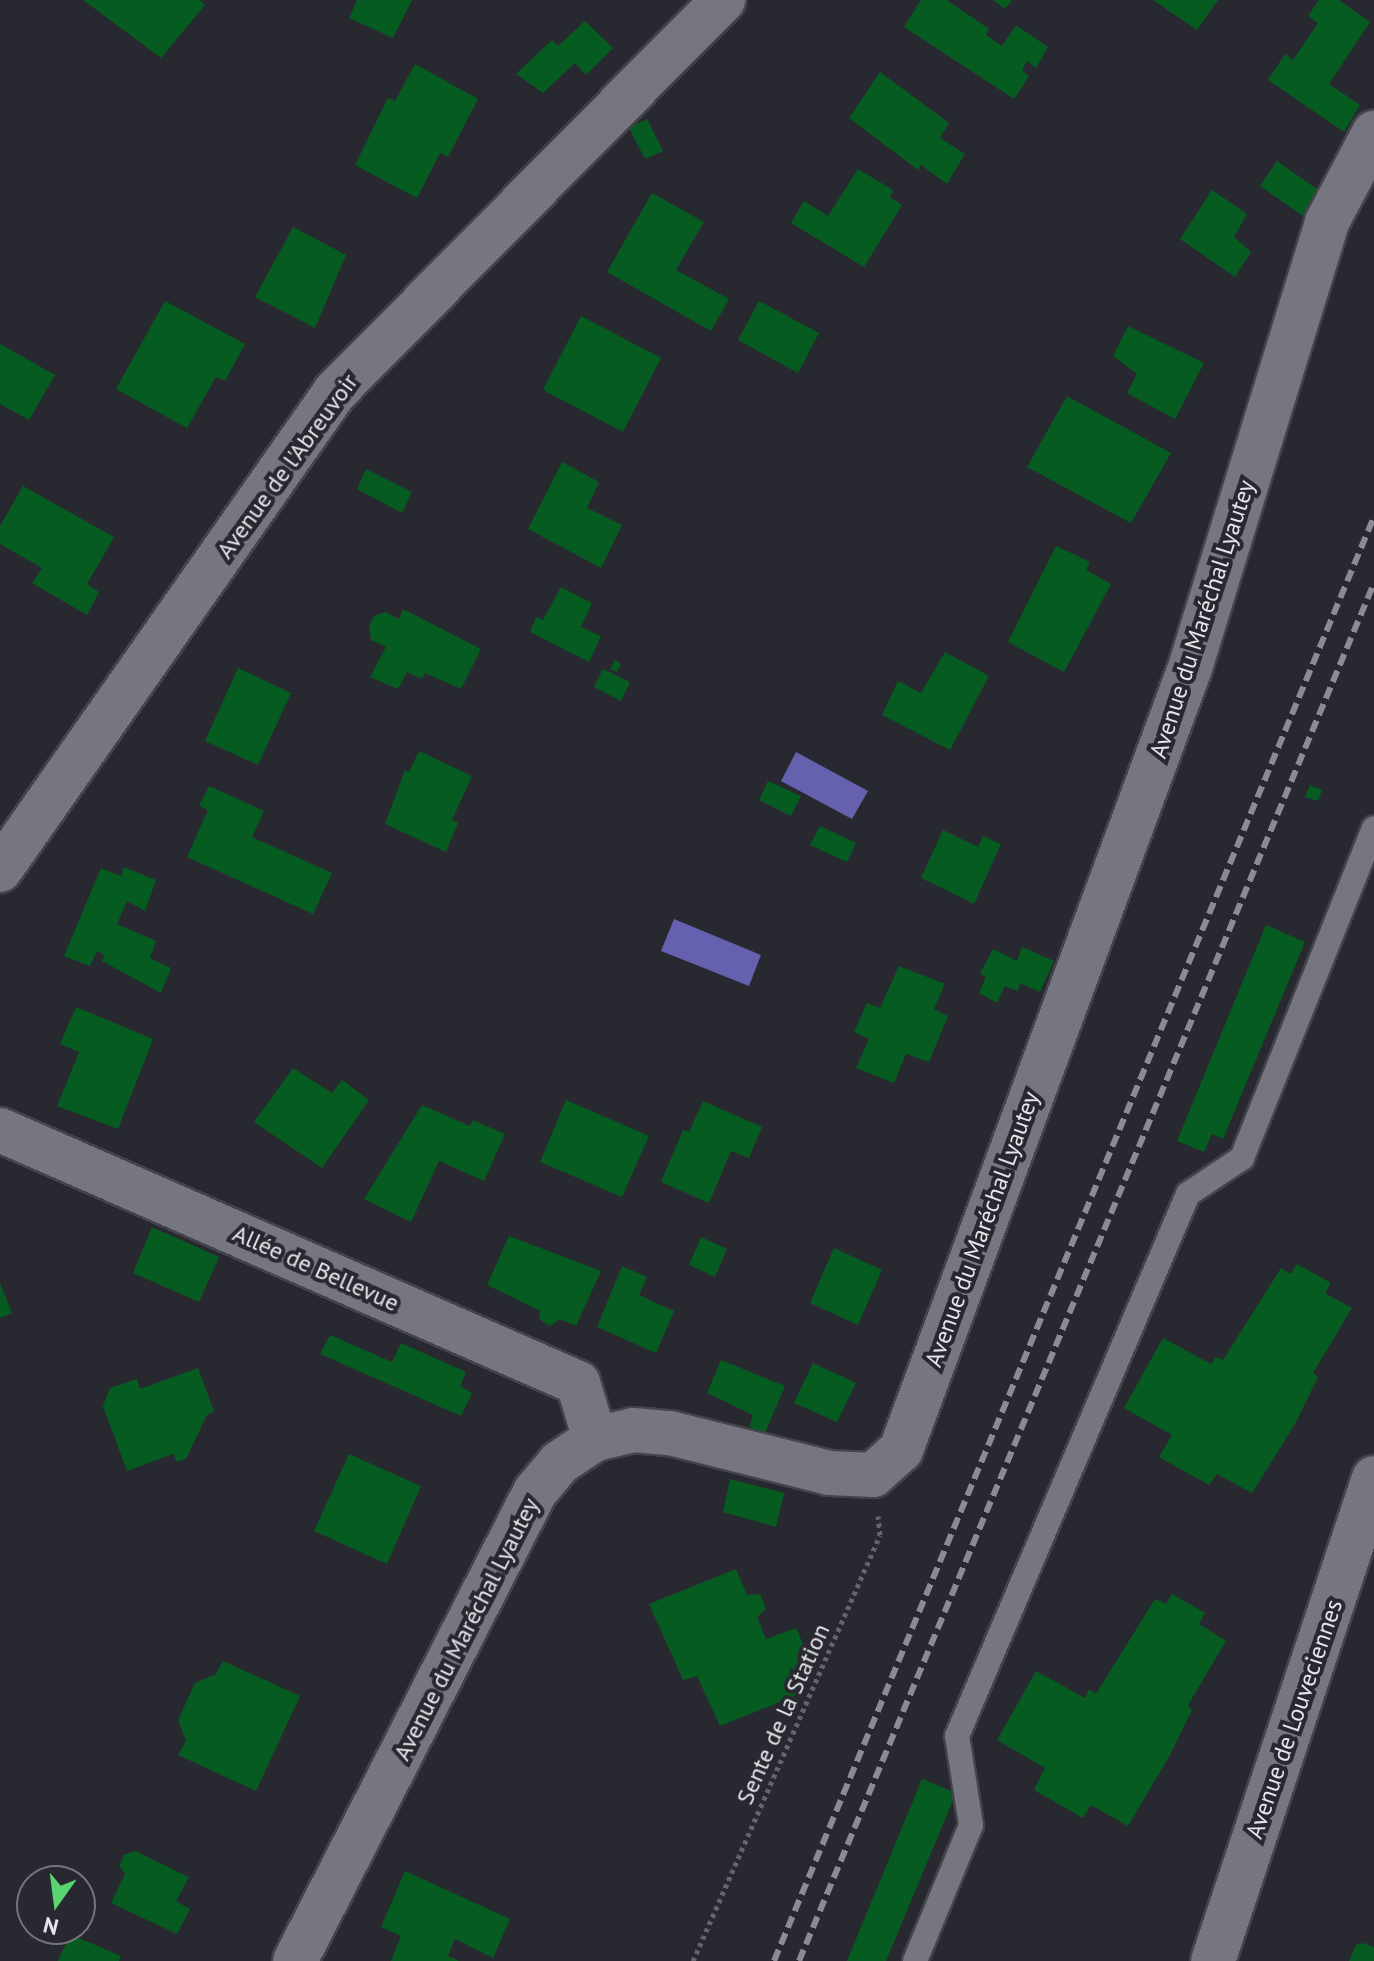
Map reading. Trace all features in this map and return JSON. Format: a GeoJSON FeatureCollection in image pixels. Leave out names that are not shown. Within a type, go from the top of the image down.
{"type":"FeatureCollection","features":[{"type":"Feature","properties":{"kind":"street","name":"Avenue de l'Abreuvoir"},"geometry":{"type":"LineString","coordinates":[[0,870],[335,392],[723,0]]}},
{"type":"Feature","properties":{"kind":"street","name":"Avenue du Maréchal Lyautey"},"geometry":{"type":"LineString","coordinates":[[295,1961],[535,1492],[559,1463],[595,1439],[633,1430],[670,1433],[829,1473],[873,1475],[901,1450],[1190,668],[1327,222],[1374,133]]}},
{"type":"Feature","properties":{"kind":"street","name":"Allée de Bellevue"},"geometry":{"type":"LineString","coordinates":[[0,1130],[578,1383],[595,1439]]}},
{"type":"Feature","properties":{"kind":"street","name":"Avenue de Louveciennes"},"geometry":{"type":"LineString","coordinates":[[1213,1961],[1374,1478]]}},
{"type":"Feature","properties":{"kind":"lane"},"geometry":{"type":"LineString","coordinates":[[915,1961],[971,1825],[957,1736],[1188,1194],[1242,1158],[1374,828]]}},
{"type":"Feature","properties":{"kind":"path","name":"Sente de la Station"},"geometry":{"type":"LineString","coordinates":[[693,1961],[880,1535],[873,1475]]}},
{"type":"Feature","properties":{"kind":"shaded area"},"geometry":{"type":"Polygon","coordinates":[[[796,752],[868,791],[852,819],[781,781],[796,752]]]}},
{"type":"Feature","properties":{"kind":"shaded area"},"geometry":{"type":"Polygon","coordinates":[[[674,919],[761,955],[749,986],[661,951],[674,919]]]}},
{"type":"Feature","properties":{"kind":"building"},"geometry":{"type":"Polygon","coordinates":[[[83,0],[200,0],[205,5],[161,58],[83,0]]]}},
{"type":"Feature","properties":{"kind":"building"},"geometry":{"type":"Polygon","coordinates":[[[357,0],[412,0],[393,38],[349,18],[357,0]]]}},
{"type":"Feature","properties":{"kind":"building"},"geometry":{"type":"Polygon","coordinates":[[[921,0],[947,0],[989,29],[986,35],[1002,46],[1016,25],[1048,47],[1036,68],[1027,61],[1022,70],[1029,76],[1014,99],[904,27],[921,0]]]}},
{"type":"Feature","properties":{"kind":"building"},"geometry":{"type":"Polygon","coordinates":[[[993,0],[1012,0],[1005,9],[993,0]]]}},
{"type":"Feature","properties":{"kind":"building"},"geometry":{"type":"Polygon","coordinates":[[[1153,0],[1218,0],[1197,30],[1153,0]]]}},
{"type":"Feature","properties":{"kind":"building"},"geometry":{"type":"Polygon","coordinates":[[[1319,0],[1339,0],[1370,22],[1329,84],[1360,105],[1344,132],[1268,80],[1285,54],[1293,60],[1318,23],[1308,16],[1319,0]]]}},
{"type":"Feature","properties":{"kind":"building"},"geometry":{"type":"Polygon","coordinates":[[[585,21],[613,48],[586,75],[575,63],[543,93],[516,74],[552,40],[558,46],[585,21]]]}},
{"type":"Feature","properties":{"kind":"building"},"geometry":{"type":"Polygon","coordinates":[[[415,64],[478,99],[448,157],[440,153],[417,198],[355,165],[388,98],[395,101],[415,64]]]}},
{"type":"Feature","properties":{"kind":"building"},"geometry":{"type":"Polygon","coordinates":[[[880,72],[949,123],[940,138],[965,154],[947,184],[921,165],[918,170],[849,118],[880,72]]]}},
{"type":"Feature","properties":{"kind":"building"},"geometry":{"type":"Polygon","coordinates":[[[647,119],[663,151],[645,159],[629,128],[647,119]]]}},
{"type":"Feature","properties":{"kind":"building"},"geometry":{"type":"Polygon","coordinates":[[[1277,161],[1317,189],[1303,216],[1260,186],[1277,161]]]}},
{"type":"Feature","properties":{"kind":"building"},"geometry":{"type":"Polygon","coordinates":[[[858,169],[893,190],[890,197],[902,205],[864,267],[791,223],[804,201],[828,216],[858,169]]]}},
{"type":"Feature","properties":{"kind":"building"},"geometry":{"type":"Polygon","coordinates":[[[1212,190],[1247,214],[1234,237],[1251,252],[1235,277],[1180,239],[1212,190]]]}},
{"type":"Feature","properties":{"kind":"building"},"geometry":{"type":"Polygon","coordinates":[[[652,193],[704,222],[676,270],[729,299],[711,331],[607,272],[652,193]]]}},
{"type":"Feature","properties":{"kind":"building"},"geometry":{"type":"Polygon","coordinates":[[[293,227],[346,255],[315,328],[255,297],[293,227]]]}},
{"type":"Feature","properties":{"kind":"building"},"geometry":{"type":"Polygon","coordinates":[[[165,301],[245,344],[225,381],[216,377],[187,428],[116,389],[165,301]]]}},
{"type":"Feature","properties":{"kind":"building"},"geometry":{"type":"Polygon","coordinates":[[[759,301],[819,333],[798,373],[738,340],[759,301]]]}},
{"type":"Feature","properties":{"kind":"building"},"geometry":{"type":"Polygon","coordinates":[[[581,316],[661,358],[623,432],[543,390],[581,316]]]}},
{"type":"Feature","properties":{"kind":"building"},"geometry":{"type":"Polygon","coordinates":[[[1128,326],[1204,363],[1175,419],[1127,393],[1137,374],[1113,356],[1128,326]]]}},
{"type":"Feature","properties":{"kind":"building"},"geometry":{"type":"Polygon","coordinates":[[[0,344],[55,375],[29,420],[0,404],[0,344]]]}},
{"type":"Feature","properties":{"kind":"building"},"geometry":{"type":"Polygon","coordinates":[[[1067,396],[1171,453],[1131,523],[1027,467],[1067,396]]]}},
{"type":"Feature","properties":{"kind":"building"},"geometry":{"type":"Polygon","coordinates":[[[562,462],[599,482],[587,508],[622,525],[601,568],[528,529],[562,462]]]}},
{"type":"Feature","properties":{"kind":"building"},"geometry":{"type":"Polygon","coordinates":[[[366,469],[412,492],[402,513],[357,489],[366,469]]]}},
{"type":"Feature","properties":{"kind":"building"},"geometry":{"type":"Polygon","coordinates":[[[23,486],[114,537],[87,584],[99,592],[87,615],[32,583],[42,568],[0,544],[0,526],[23,486]]]}},
{"type":"Feature","properties":{"kind":"building"},"geometry":{"type":"Polygon","coordinates":[[[1056,546],[1090,562],[1086,570],[1111,584],[1064,672],[1008,642],[1056,546]]]}},
{"type":"Feature","properties":{"kind":"building"},"geometry":{"type":"Polygon","coordinates":[[[561,587],[592,603],[581,627],[601,636],[589,662],[530,632],[536,617],[543,620],[561,587]]]}},
{"type":"Feature","properties":{"kind":"building"},"geometry":{"type":"Polygon","coordinates":[[[403,609],[481,649],[461,689],[425,673],[422,679],[407,672],[398,689],[370,677],[386,647],[371,640],[369,626],[374,616],[385,612],[399,619],[403,609]]]}},
{"type":"Feature","properties":{"kind":"building"},"geometry":{"type":"Polygon","coordinates":[[[945,652],[989,676],[950,750],[882,715],[898,681],[921,693],[945,652]]]}},
{"type":"Feature","properties":{"kind":"building"},"geometry":{"type":"Polygon","coordinates":[[[615,660],[621,664],[617,672],[610,669],[615,660]]]}},
{"type":"Feature","properties":{"kind":"building"},"geometry":{"type":"Polygon","coordinates":[[[238,668],[291,693],[258,765],[205,741],[238,668]]]}},
{"type":"Feature","properties":{"kind":"building"},"geometry":{"type":"Polygon","coordinates":[[[603,669],[630,682],[621,701],[594,687],[603,669]]]}},
{"type":"Feature","properties":{"kind":"building"},"geometry":{"type":"Polygon","coordinates":[[[419,751],[472,776],[452,820],[458,823],[446,852],[385,824],[405,770],[409,772],[419,751]]]}},
{"type":"Feature","properties":{"kind":"building"},"geometry":{"type":"Polygon","coordinates":[[[768,781],[801,796],[791,816],[759,800],[768,781]]]}},
{"type":"Feature","properties":{"kind":"building"},"geometry":{"type":"Polygon","coordinates":[[[1310,785],[1322,790],[1318,801],[1305,797],[1310,785]]]}},
{"type":"Feature","properties":{"kind":"building"},"geometry":{"type":"Polygon","coordinates":[[[209,786],[264,811],[252,837],[332,873],[313,914],[187,857],[208,810],[199,806],[209,786]]]}},
{"type":"Feature","properties":{"kind":"building"},"geometry":{"type":"Polygon","coordinates":[[[820,826],[856,843],[847,862],[810,845],[820,826]]]}},
{"type":"Feature","properties":{"kind":"building"},"geometry":{"type":"Polygon","coordinates":[[[943,830],[978,847],[983,836],[1001,844],[974,904],[921,878],[943,830]]]}},
{"type":"Feature","properties":{"kind":"building"},"geometry":{"type":"Polygon","coordinates":[[[124,867],[156,880],[145,911],[127,901],[117,924],[156,941],[150,958],[171,968],[161,993],[102,961],[104,955],[97,951],[90,966],[64,956],[101,868],[121,876],[124,867]]]}},
{"type":"Feature","properties":{"kind":"building"},"geometry":{"type":"Polygon","coordinates":[[[1266,925],[1305,942],[1223,1139],[1212,1134],[1204,1152],[1177,1141],[1266,925]]]}},
{"type":"Feature","properties":{"kind":"building"},"geometry":{"type":"Polygon","coordinates":[[[1022,947],[1054,961],[1040,992],[1020,983],[1018,991],[1005,986],[997,1003],[979,993],[986,977],[980,974],[993,949],[1017,961],[1022,947]]]}},
{"type":"Feature","properties":{"kind":"building"},"geometry":{"type":"Polygon","coordinates":[[[899,966],[945,984],[934,1009],[948,1016],[929,1062],[906,1054],[894,1083],[856,1068],[869,1039],[854,1032],[867,1003],[880,1008],[899,966]]]}},
{"type":"Feature","properties":{"kind":"building"},"geometry":{"type":"Polygon","coordinates":[[[76,1007],[153,1039],[118,1129],[57,1106],[79,1052],[60,1044],[76,1007]]]}},
{"type":"Feature","properties":{"kind":"building"},"geometry":{"type":"Polygon","coordinates":[[[293,1068],[332,1093],[342,1080],[369,1100],[322,1168],[254,1122],[293,1068]]]}},
{"type":"Feature","properties":{"kind":"building"},"geometry":{"type":"Polygon","coordinates":[[[566,1100],[649,1136],[622,1197],[540,1162],[566,1100]]]}},
{"type":"Feature","properties":{"kind":"building"},"geometry":{"type":"Polygon","coordinates":[[[703,1101],[762,1127],[749,1158],[731,1151],[709,1203],[661,1182],[683,1130],[689,1132],[703,1101]]]}},
{"type":"Feature","properties":{"kind":"building"},"geometry":{"type":"Polygon","coordinates":[[[422,1105],[470,1126],[473,1120],[505,1134],[484,1181],[439,1161],[411,1222],[364,1199],[422,1105]]]}},
{"type":"Feature","properties":{"kind":"building"},"geometry":{"type":"Polygon","coordinates":[[[152,1227],[219,1257],[199,1302],[133,1273],[152,1227]]]}},
{"type":"Feature","properties":{"kind":"building"},"geometry":{"type":"Polygon","coordinates":[[[509,1236],[601,1271],[576,1326],[560,1319],[550,1326],[539,1319],[540,1311],[487,1285],[509,1236]]]}},
{"type":"Feature","properties":{"kind":"building"},"geometry":{"type":"Polygon","coordinates":[[[701,1237],[727,1249],[715,1277],[689,1265],[701,1237]]]}},
{"type":"Feature","properties":{"kind":"building"},"geometry":{"type":"Polygon","coordinates":[[[834,1248],[882,1270],[858,1325],[810,1303],[834,1248]]]}},
{"type":"Feature","properties":{"kind":"building"},"geometry":{"type":"Polygon","coordinates":[[[1297,1264],[1331,1283],[1325,1293],[1352,1308],[1313,1373],[1318,1377],[1295,1424],[1252,1493],[1217,1474],[1209,1485],[1159,1457],[1172,1435],[1124,1408],[1163,1338],[1211,1364],[1216,1357],[1223,1360],[1281,1268],[1291,1274],[1297,1264]]]}},
{"type":"Feature","properties":{"kind":"building"},"geometry":{"type":"Polygon","coordinates":[[[622,1266],[647,1277],[639,1295],[674,1311],[656,1353],[597,1327],[622,1266]]]}},
{"type":"Feature","properties":{"kind":"building"},"geometry":{"type":"Polygon","coordinates":[[[0,1283],[12,1313],[0,1318],[0,1283]]]}},
{"type":"Feature","properties":{"kind":"building"},"geometry":{"type":"Polygon","coordinates":[[[330,1335],[392,1362],[401,1343],[466,1372],[460,1386],[472,1393],[461,1416],[320,1354],[330,1335]]]}},
{"type":"Feature","properties":{"kind":"building"},"geometry":{"type":"Polygon","coordinates":[[[721,1360],[785,1386],[765,1433],[749,1427],[753,1415],[707,1393],[721,1360]]]}},
{"type":"Feature","properties":{"kind":"building"},"geometry":{"type":"Polygon","coordinates":[[[813,1363],[856,1383],[837,1422],[794,1403],[813,1363]]]}},
{"type":"Feature","properties":{"kind":"building"},"geometry":{"type":"Polygon","coordinates":[[[198,1368],[214,1411],[207,1415],[186,1459],[177,1462],[173,1454],[127,1471],[103,1406],[110,1388],[137,1379],[140,1389],[198,1368]]]}},
{"type":"Feature","properties":{"kind":"building"},"geometry":{"type":"Polygon","coordinates":[[[349,1454],[421,1486],[387,1564],[314,1531],[349,1454]]]}},
{"type":"Feature","properties":{"kind":"building"},"geometry":{"type":"Polygon","coordinates":[[[730,1479],[784,1493],[776,1527],[723,1512],[730,1479]]]}},
{"type":"Feature","properties":{"kind":"building"},"geometry":{"type":"Polygon","coordinates":[[[736,1569],[747,1595],[760,1594],[766,1609],[757,1617],[766,1639],[796,1628],[810,1660],[795,1696],[720,1726],[697,1676],[683,1680],[649,1604],[736,1569]]]}},
{"type":"Feature","properties":{"kind":"building"},"geometry":{"type":"Polygon","coordinates":[[[1172,1594],[1205,1613],[1199,1624],[1226,1641],[1188,1705],[1192,1710],[1170,1755],[1128,1826],[1091,1805],[1083,1818],[1034,1790],[1045,1768],[997,1740],[1036,1671],[1085,1698],[1089,1689],[1096,1694],[1155,1599],[1166,1604],[1172,1594]]]}},
{"type":"Feature","properties":{"kind":"building"},"geometry":{"type":"Polygon","coordinates":[[[223,1661],[300,1696],[256,1791],[178,1755],[186,1741],[178,1720],[195,1683],[216,1674],[223,1661]]]}},
{"type":"Feature","properties":{"kind":"building"},"geometry":{"type":"Polygon","coordinates":[[[922,1779],[956,1793],[886,1961],[847,1961],[922,1779]]]}},
{"type":"Feature","properties":{"kind":"building"},"geometry":{"type":"Polygon","coordinates":[[[135,1851],[189,1877],[176,1901],[190,1909],[177,1934],[111,1903],[125,1874],[119,1866],[124,1855],[135,1851]]]}},
{"type":"Feature","properties":{"kind":"building"},"geometry":{"type":"Polygon","coordinates":[[[405,1871],[510,1919],[493,1958],[455,1939],[448,1956],[459,1961],[391,1961],[401,1936],[381,1927],[405,1871]]]}},
{"type":"Feature","properties":{"kind":"building"},"geometry":{"type":"Polygon","coordinates":[[[1363,1943],[1374,1947],[1374,1961],[1349,1961],[1356,1945],[1363,1943]]]}},
{"type":"Feature","properties":{"kind":"building"},"geometry":{"type":"Polygon","coordinates":[[[65,1945],[96,1945],[121,1956],[119,1961],[58,1961],[65,1945]]]}},
{"type":"Feature","properties":{"kind":"railway"},"geometry":{"type":"LineString","coordinates":[[774,1961],[1374,517]]}},
{"type":"Feature","properties":{"kind":"railway"},"geometry":{"type":"LineString","coordinates":[[799,1961],[1374,583]]}}]}
